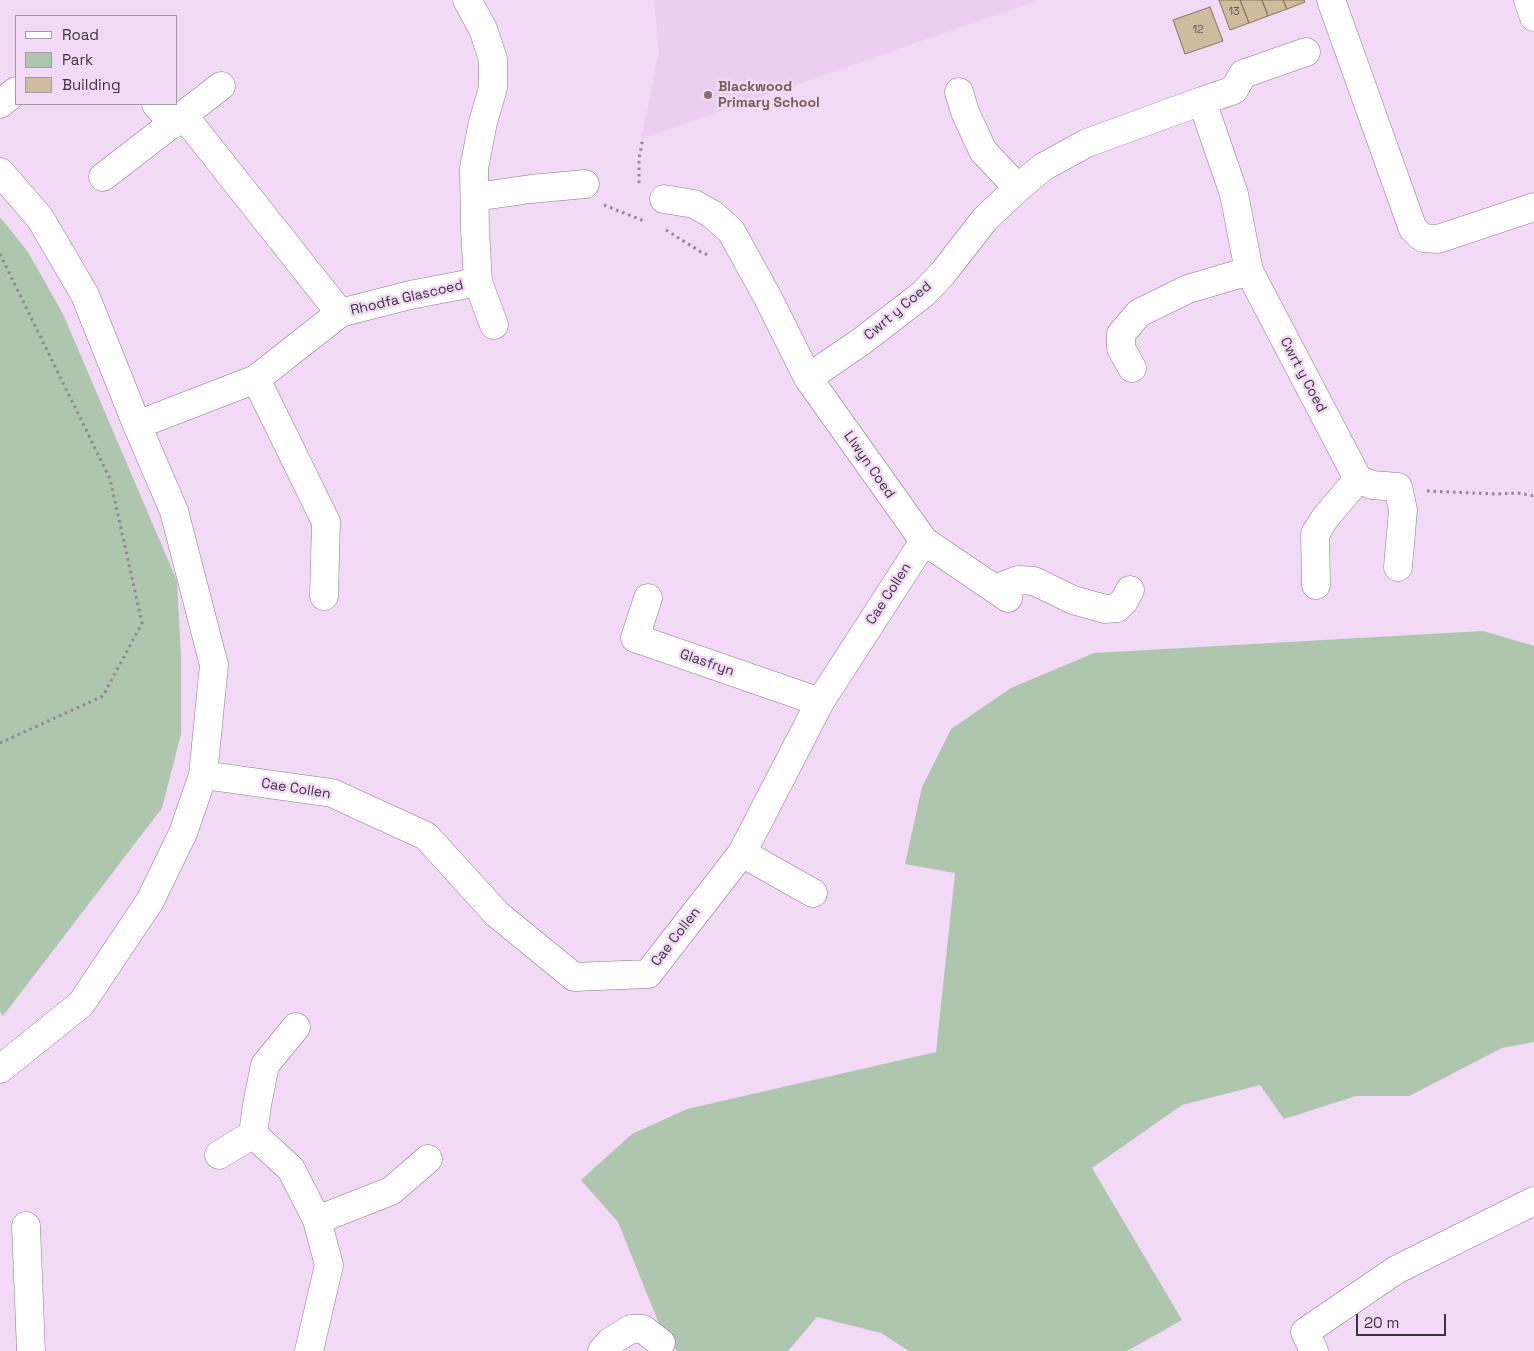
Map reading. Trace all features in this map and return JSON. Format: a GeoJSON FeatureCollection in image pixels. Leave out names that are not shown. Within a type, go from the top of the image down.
{"type":"FeatureCollection","features":[{"type":"Feature","properties":{"kind":"street","name":"Rhodfa Glascoed"},"geometry":{"type":"LineString","coordinates":[[137,425],[256,379],[340,313],[410,295],[478,282],[474,168],[482,122],[493,88],[494,59],[483,29],[467,0]]}},
{"type":"Feature","properties":{"kind":"street"},"geometry":{"type":"LineString","coordinates":[[1332,0],[1413,228],[1423,238],[1438,239],[1534,207]]}},
{"type":"Feature","properties":{"kind":"street"},"geometry":{"type":"LineString","coordinates":[[1528,0],[1534,17]]}},
{"type":"Feature","properties":{"kind":"street","name":"Cwrt y Coed"},"geometry":{"type":"LineString","coordinates":[[808,378],[862,342],[923,294],[943,273],[985,220],[1043,167],[1087,143],[1234,90],[1243,74],[1306,52]]}},
{"type":"Feature","properties":{"kind":"street"},"geometry":{"type":"LineString","coordinates":[[103,177],[221,86]]}},
{"type":"Feature","properties":{"kind":"street"},"geometry":{"type":"LineString","coordinates":[[0,104],[15,92]]}},
{"type":"Feature","properties":{"kind":"street"},"geometry":{"type":"LineString","coordinates":[[959,92],[973,131],[983,151],[1018,188]]}},
{"type":"Feature","properties":{"kind":"street","name":"Cwrt y Coed"},"geometry":{"type":"LineString","coordinates":[[1202,101],[1234,194],[1249,271],[1358,478]]}},
{"type":"Feature","properties":{"kind":"street"},"geometry":{"type":"LineString","coordinates":[[157,105],[170,126],[340,313]]}},
{"type":"Feature","properties":{"kind":"street"},"geometry":{"type":"LineString","coordinates":[[0,172],[40,218],[85,295],[174,511],[214,665],[203,776],[183,834],[150,901],[81,1004],[1,1067]]}},
{"type":"Feature","properties":{"kind":"street"},"geometry":{"type":"LineString","coordinates":[[475,197],[574,185]]}},
{"type":"Feature","properties":{"kind":"street","name":"Llwyn Coed"},"geometry":{"type":"LineString","coordinates":[[664,199],[694,204],[712,214],[731,231],[768,298],[808,378],[924,541],[1002,594],[1018,580],[1034,581],[1073,600],[1105,609],[1117,608],[1124,601],[1130,590]]}},
{"type":"Feature","properties":{"kind":"street"},"geometry":{"type":"LineString","coordinates":[[1132,368],[1121,348],[1121,334],[1139,313],[1188,289],[1249,271]]}},
{"type":"Feature","properties":{"kind":"street"},"geometry":{"type":"LineString","coordinates":[[478,282],[494,325]]}},
{"type":"Feature","properties":{"kind":"street"},"geometry":{"type":"LineString","coordinates":[[256,379],[326,522],[324,596]]}},
{"type":"Feature","properties":{"kind":"street"},"geometry":{"type":"LineString","coordinates":[[1316,585],[1315,534],[1358,478],[1372,485],[1398,487],[1403,510],[1398,567]]}},
{"type":"Feature","properties":{"kind":"street","name":"Cae Collen"},"geometry":{"type":"LineString","coordinates":[[203,776],[332,793],[426,836],[497,914],[574,977],[648,974],[742,853],[820,702],[924,541]]}},
{"type":"Feature","properties":{"kind":"street","name":"Glasfryn"},"geometry":{"type":"LineString","coordinates":[[648,598],[634,638],[820,702]]}},
{"type":"Feature","properties":{"kind":"street"},"geometry":{"type":"LineString","coordinates":[[742,853],[813,893]]}},
{"type":"Feature","properties":{"kind":"street"},"geometry":{"type":"LineString","coordinates":[[219,1154],[253,1134],[265,1065],[296,1026]]}},
{"type":"Feature","properties":{"kind":"street"},"geometry":{"type":"LineString","coordinates":[[253,1134],[291,1169],[317,1220],[329,1265],[309,1351]]}},
{"type":"Feature","properties":{"kind":"street"},"geometry":{"type":"LineString","coordinates":[[317,1220],[391,1191],[428,1159]]}},
{"type":"Feature","properties":{"kind":"street"},"geometry":{"type":"LineString","coordinates":[[1314,1351],[1305,1332],[1388,1275],[1534,1201]]}},
{"type":"Feature","properties":{"kind":"street"},"geometry":{"type":"LineString","coordinates":[[26,1226],[31,1351]]}},
{"type":"Feature","properties":{"kind":"street"},"geometry":{"type":"LineString","coordinates":[[602,1351],[610,1342],[631,1329],[643,1330],[661,1343]]}},
{"type":"Feature","properties":{"kind":"path"},"geometry":{"type":"LineString","coordinates":[[638,184],[639,158],[643,138]]}},
{"type":"Feature","properties":{"kind":"path"},"geometry":{"type":"LineString","coordinates":[[574,185],[616,211],[650,224]]}},
{"type":"Feature","properties":{"kind":"path"},"geometry":{"type":"LineString","coordinates":[[638,210],[638,219]]}},
{"type":"Feature","properties":{"kind":"path"},"geometry":{"type":"LineString","coordinates":[[665,230],[701,252],[716,258]]}},
{"type":"Feature","properties":{"kind":"path"},"geometry":{"type":"LineString","coordinates":[[0,254],[110,479],[142,623],[103,696],[0,743]]}},
{"type":"Feature","properties":{"kind":"path"},"geometry":{"type":"LineString","coordinates":[[1424,491],[1518,493],[1534,496]]}},
{"type":"Feature","properties":{"kind":"shaded area","name":"Blackwood Primary School"},"geometry":{"type":"Polygon","coordinates":[[[654,0],[1039,0],[641,139],[659,52],[654,0]]]}},
{"type":"Feature","properties":{"kind":"green space"},"geometry":{"type":"Polygon","coordinates":[[[0,217],[28,252],[63,314],[177,581],[181,657],[181,734],[162,808],[3,1016],[0,1012],[0,217]]]}},
{"type":"Feature","properties":{"kind":"green space"},"geometry":{"type":"Polygon","coordinates":[[[1483,631],[1534,646],[1534,1042],[1502,1048],[1409,1096],[1356,1096],[1284,1119],[1260,1085],[1182,1105],[1092,1168],[1182,1320],[1127,1351],[909,1351],[881,1333],[817,1317],[788,1351],[677,1351],[660,1326],[618,1222],[581,1180],[632,1134],[687,1109],[936,1052],[955,873],[905,864],[922,787],[951,729],[1011,688],[1094,653],[1483,631]]]}},
{"type":"Feature","properties":{"kind":"building"},"geometry":{"type":"Polygon","coordinates":[[[1219,0],[1240,0],[1249,23],[1230,30],[1219,0]]]}},
{"type":"Feature","properties":{"kind":"building"},"geometry":{"type":"Polygon","coordinates":[[[1240,0],[1262,0],[1268,16],[1249,23],[1240,0]]]}},
{"type":"Feature","properties":{"kind":"building"},"geometry":{"type":"Polygon","coordinates":[[[1262,0],[1283,0],[1287,9],[1268,16],[1262,0]]]}},
{"type":"Feature","properties":{"kind":"building"},"geometry":{"type":"Polygon","coordinates":[[[1283,0],[1304,0],[1305,2],[1287,9],[1283,0]]]}},
{"type":"Feature","properties":{"kind":"building"},"geometry":{"type":"Polygon","coordinates":[[[1210,7],[1223,41],[1185,54],[1173,20],[1210,7]]]}},
{"type":"Feature","properties":{"kind":"place","name":"Blackwood Primary School"},"geometry":{"type":"Point","coordinates":[708,95]}}]}
